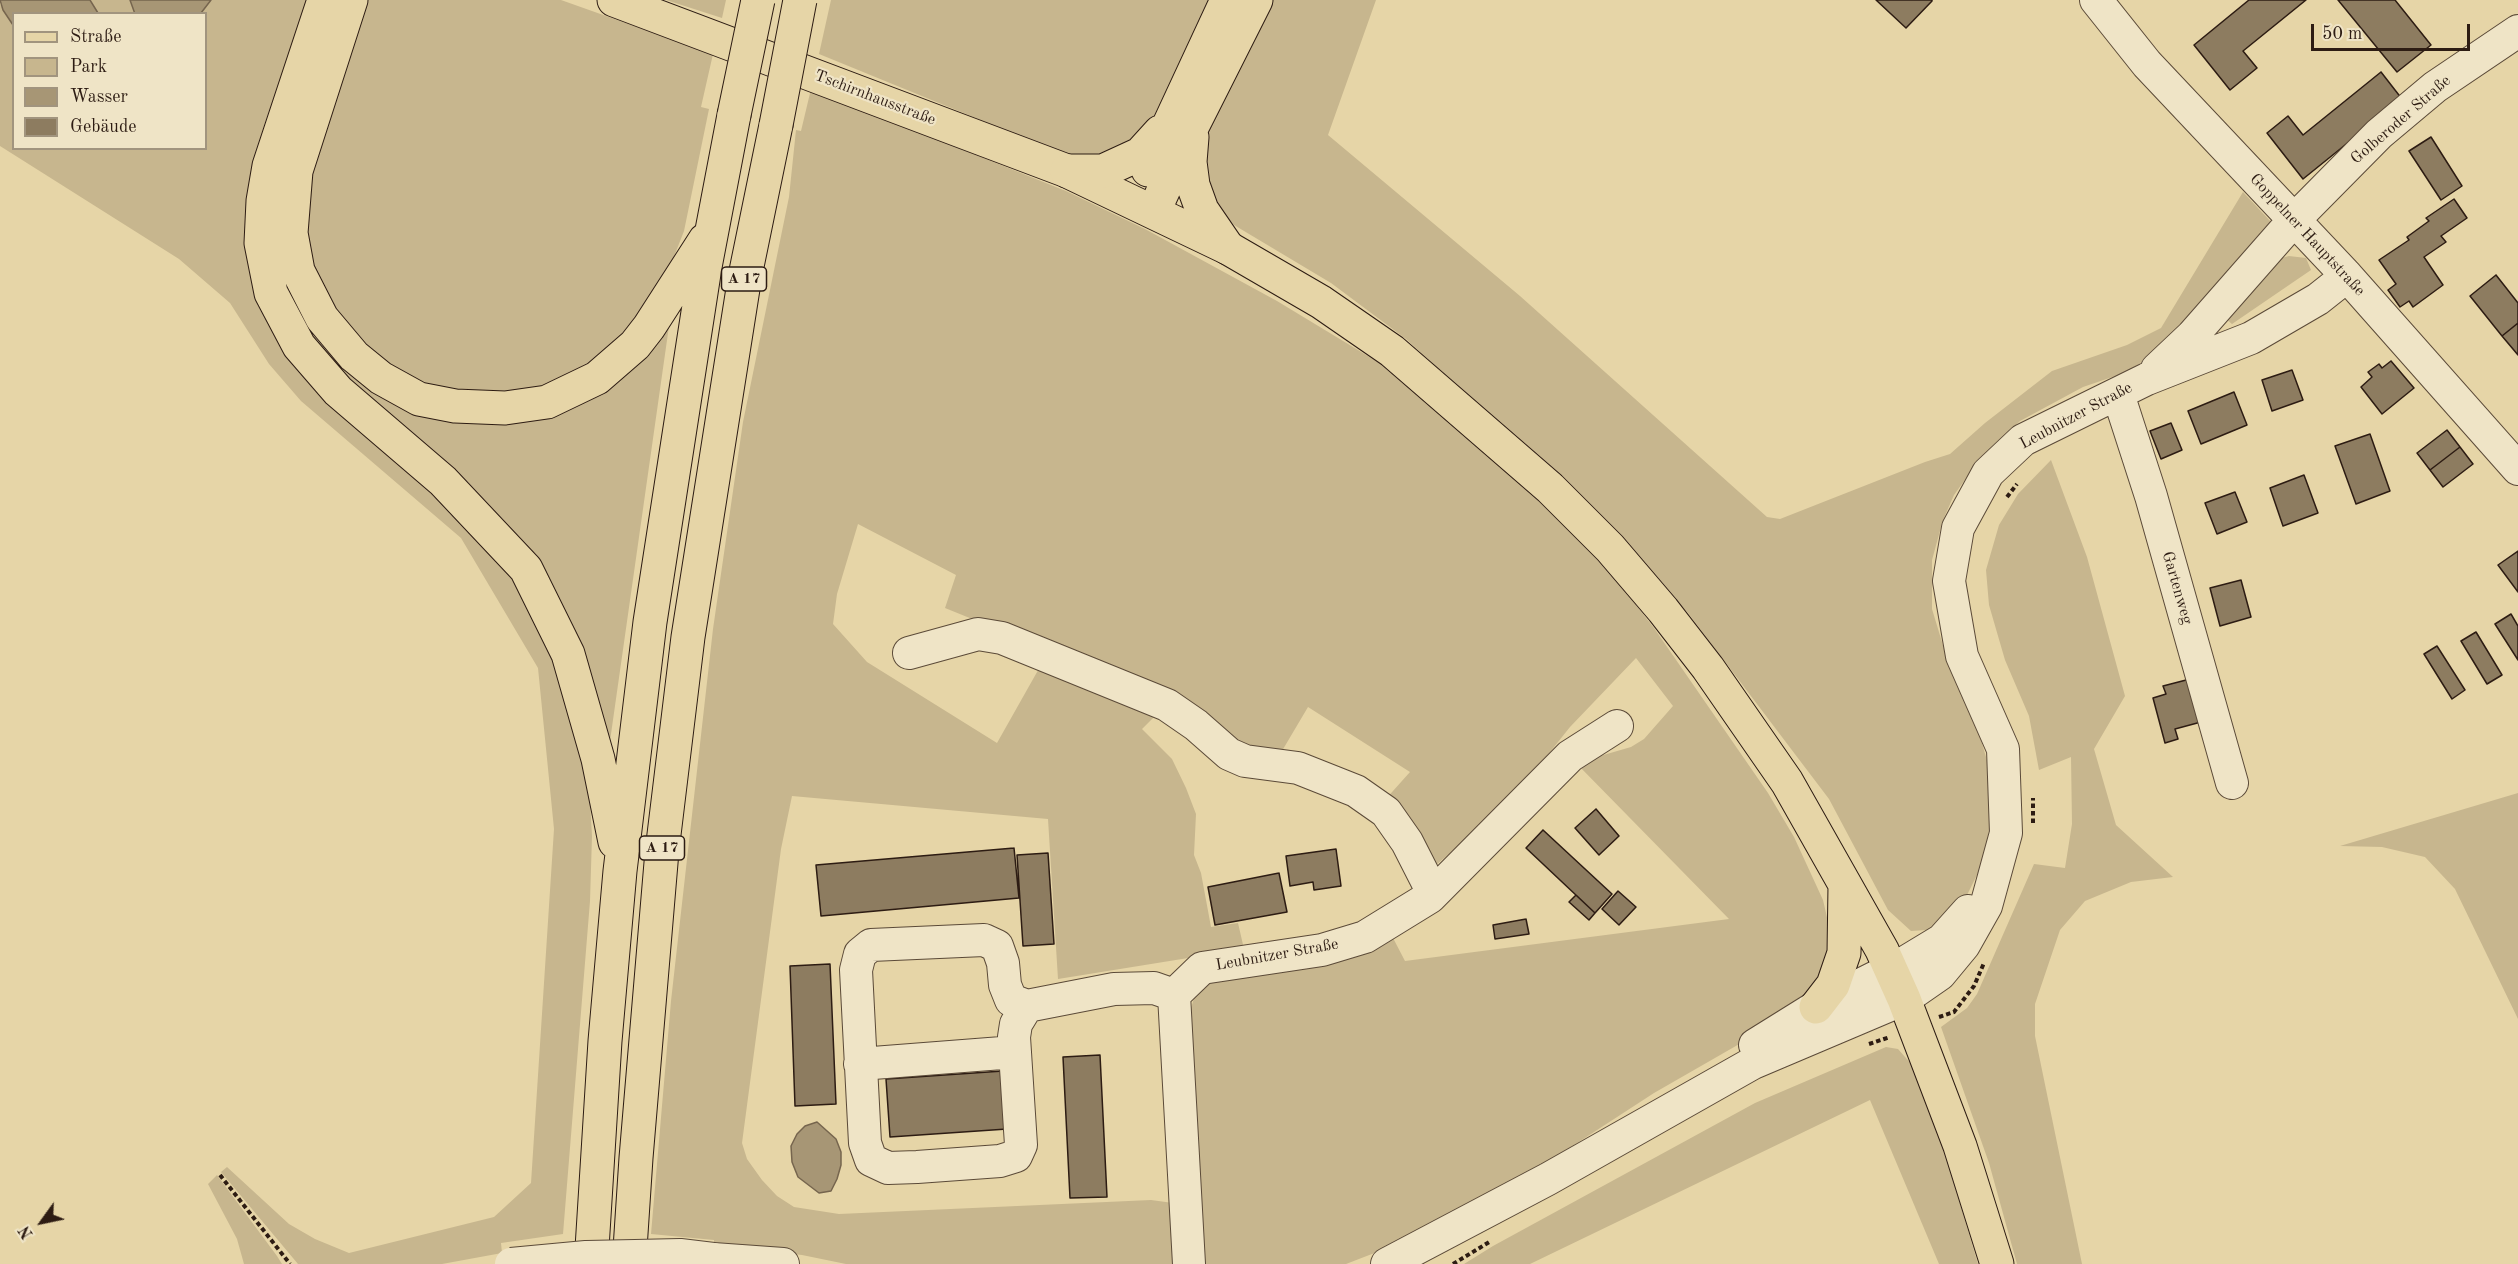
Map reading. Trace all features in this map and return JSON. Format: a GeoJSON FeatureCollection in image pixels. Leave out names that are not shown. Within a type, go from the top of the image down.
{"type":"FeatureCollection","features":[{"type":"Feature","properties":{"kind":"main road"},"geometry":{"type":"LineString","coordinates":[[324,0],[269,166],[263,201],[261,243],[271,293],[298,346],[339,391],[443,481],[526,569],[568,654],[598,759],[620,871]]}},
{"type":"Feature","properties":{"kind":"main road"},"geometry":{"type":"LineString","coordinates":[[351,0],[296,171],[291,233],[298,272],[322,318],[354,356],[381,378],[419,399],[454,406],[505,408],[547,402],[597,378],[634,345],[649,327],[712,228]]}},
{"type":"Feature","properties":{"kind":"main road","name":"Tschirnhausstraße"},"geometry":{"type":"LineString","coordinates":[[614,0],[1067,171],[1228,248],[1321,302],[1392,351],[1550,488],[1610,548],[1663,610],[1787,782],[1882,950],[1904,999],[1960,1146],[1997,1264]]}},
{"type":"Feature","properties":{"kind":"main road","name":"A 17"},"geometry":{"type":"LineString","coordinates":[[591,1264],[604,1053],[620,871],[650,622],[712,228],[758,0]]}},
{"type":"Feature","properties":{"kind":"main road","name":"A 17"},"geometry":{"type":"LineString","coordinates":[[629,1264],[662,851],[687,637],[743,287],[800,0]]}},
{"type":"Feature","properties":{"kind":"main road"},"geometry":{"type":"LineString","coordinates":[[1144,207],[1181,124],[1227,0]]}},
{"type":"Feature","properties":{"kind":"main road"},"geometry":{"type":"LineString","coordinates":[[1067,171],[1103,171],[1140,154],[1181,124],[1256,0]]}},
{"type":"Feature","properties":{"kind":"main road"},"geometry":{"type":"LineString","coordinates":[[1181,124],[1190,162],[1192,185],[1202,210],[1228,248]]}},
{"type":"Feature","properties":{"kind":"main road"},"geometry":{"type":"LineString","coordinates":[[1816,1007],[1833,985],[1844,953],[1845,885]]}},
{"type":"Feature","properties":{"kind":"street","name":"Goppelner Hauptstraße"},"geometry":{"type":"LineString","coordinates":[[2096,0],[2147,64],[2513,454]]}},
{"type":"Feature","properties":{"kind":"street","name":"Golberoder Straße"},"geometry":{"type":"LineString","coordinates":[[2147,379],[2192,336],[2293,221],[2379,134],[2435,87],[2518,31]]}},
{"type":"Feature","properties":{"kind":"street","name":"Leubnitzer Straße"},"geometry":{"type":"LineString","coordinates":[[1548,1179],[1753,1063],[1904,999],[1940,974],[1964,945],[1986,906],[2006,833],[2003,748],[1962,656],[1949,581],[1958,528],[1988,473],[2022,440],[2147,379],[2251,338],[2318,299],[2347,276]]}},
{"type":"Feature","properties":{"kind":"street","name":"Gartenweg"},"geometry":{"type":"LineString","coordinates":[[2118,394],[2151,496],[2232,783]]}},
{"type":"Feature","properties":{"kind":"street"},"geometry":{"type":"LineString","coordinates":[[909,653],[978,634],[1002,638],[1167,705],[1196,725],[1229,754],[1245,761],[1298,768],[1356,791],[1386,812],[1407,842],[1433,893]]}},
{"type":"Feature","properties":{"kind":"street","name":"Leubnitzer Straße"},"geometry":{"type":"LineString","coordinates":[[1174,995],[1202,968],[1322,950],[1365,937],[1433,893],[1570,756],[1617,726]]}},
{"type":"Feature","properties":{"kind":"street"},"geometry":{"type":"LineString","coordinates":[[1387,1264],[1548,1179],[1617,1125],[1816,1007],[1904,963],[1942,940],[1978,900],[1996,871]]}},
{"type":"Feature","properties":{"kind":"street"},"geometry":{"type":"LineString","coordinates":[[1027,1006],[1016,1024],[1015,1052],[1021,1145],[1016,1156],[1000,1161],[888,1168],[871,1160],[865,1143],[856,970],[860,954],[872,945],[984,940],[997,946],[1003,963],[1005,985],[1011,1000],[1027,1006],[1114,989],[1155,988],[1174,995],[1188,1264]]}},
{"type":"Feature","properties":{"kind":"street"},"geometry":{"type":"LineString","coordinates":[[860,1064],[1015,1052]]}},
{"type":"Feature","properties":{"kind":"street"},"geometry":{"type":"LineString","coordinates":[[511,1264],[586,1257],[680,1255],[783,1264]]}},
{"type":"Feature","properties":{"kind":"path"},"geometry":{"type":"LineString","coordinates":[[220,1175],[290,1264]]}},
{"type":"Feature","properties":{"kind":"green space"},"geometry":{"type":"Polygon","coordinates":[[[90,0],[130,0],[135,12],[97,12],[90,0]]]}},
{"type":"Feature","properties":{"kind":"green space"},"geometry":{"type":"Polygon","coordinates":[[[211,0],[312,0],[256,275],[501,555],[547,631],[588,766],[592,836],[590,901],[563,1234],[501,1243],[502,1253],[442,1264],[298,1264],[221,1172],[227,1167],[289,1224],[315,1239],[349,1253],[494,1217],[531,1183],[554,829],[538,668],[461,538],[301,401],[269,364],[230,303],[179,259],[0,146],[0,4],[12,23],[12,150],[207,150],[207,12],[202,12],[211,0]]]}},
{"type":"Feature","properties":{"kind":"green space"},"geometry":{"type":"Polygon","coordinates":[[[366,0],[561,0],[713,54],[701,107],[709,109],[684,231],[657,300],[598,367],[506,400],[419,385],[354,342],[305,257],[310,157],[366,0]]]}},
{"type":"Feature","properties":{"kind":"green space"},"geometry":{"type":"Polygon","coordinates":[[[666,0],[726,0],[722,18],[666,0]]]}},
{"type":"Feature","properties":{"kind":"green space"},"geometry":{"type":"Polygon","coordinates":[[[831,0],[1215,0],[1149,133],[1094,159],[1069,154],[1010,132],[819,54],[831,0]]]}},
{"type":"Feature","properties":{"kind":"green space"},"geometry":{"type":"Polygon","coordinates":[[[1268,0],[1376,0],[1328,135],[1520,296],[1767,517],[1780,519],[1950,454],[1985,423],[2052,371],[2127,345],[2161,328],[2243,192],[2272,223],[2159,350],[2127,372],[2083,387],[2020,421],[1979,460],[1954,495],[1943,520],[1932,560],[1932,609],[1948,662],[1977,726],[1990,771],[1991,821],[1982,865],[1967,895],[1950,916],[1927,930],[1911,931],[1888,910],[1829,799],[1688,613],[1562,482],[1406,339],[1331,283],[1234,225],[1212,204],[1202,183],[1206,122],[1268,0]]]}},
{"type":"Feature","properties":{"kind":"green space"},"geometry":{"type":"Polygon","coordinates":[[[811,89],[1066,191],[1145,229],[1277,301],[1386,367],[1542,498],[1600,559],[1654,628],[1768,793],[1794,837],[1823,900],[1832,939],[1828,966],[1802,1008],[1654,1093],[1554,1158],[1390,1247],[1346,1264],[1203,1264],[1190,1011],[1196,992],[1209,981],[1393,938],[1405,961],[1729,919],[1577,764],[1588,757],[1631,747],[1644,739],[1673,706],[1636,658],[1570,727],[1542,762],[1466,839],[1428,872],[1384,801],[1410,772],[1308,707],[1279,756],[1238,755],[1024,640],[945,608],[956,575],[858,524],[837,594],[833,624],[867,662],[997,743],[1041,665],[1157,714],[1142,729],[1172,759],[1196,814],[1194,855],[1201,873],[1211,927],[1238,923],[1244,949],[1058,979],[1048,819],[792,796],[781,849],[742,1143],[747,1159],[777,1196],[794,1207],[839,1214],[1151,1200],[1173,1203],[1178,1264],[846,1264],[802,1255],[714,1245],[714,1240],[651,1234],[671,1001],[713,629],[743,422],[789,197],[796,130],[801,131],[811,89]]]}},
{"type":"Feature","properties":{"kind":"green space"},"geometry":{"type":"Polygon","coordinates":[[[282,222],[368,381],[533,415],[671,312],[609,748],[552,596],[325,365],[278,276],[282,222]]]}},
{"type":"Feature","properties":{"kind":"green space"},"geometry":{"type":"Polygon","coordinates":[[[2289,256],[2306,258],[2311,270],[2232,324],[2225,318],[2278,259],[2289,256]]]}},
{"type":"Feature","properties":{"kind":"green space"},"geometry":{"type":"Polygon","coordinates":[[[2051,460],[2087,557],[2125,696],[2094,749],[2116,825],[2173,877],[2131,882],[2085,901],[2060,930],[2035,1004],[2035,1036],[2082,1264],[2017,1264],[1989,1163],[1941,1027],[1967,1008],[1977,994],[2034,864],[2065,868],[2072,824],[2071,757],[2039,770],[2029,716],[2005,660],[1989,605],[1986,570],[1999,525],[2018,494],[2051,460]]]}},
{"type":"Feature","properties":{"kind":"green space"},"geometry":{"type":"Polygon","coordinates":[[[2518,793],[2518,1019],[2455,889],[2425,857],[2382,847],[2340,846],[2518,793]]]}},
{"type":"Feature","properties":{"kind":"green space"},"geometry":{"type":"Polygon","coordinates":[[[1886,1047],[1898,1049],[1913,1066],[1933,1113],[1978,1264],[1939,1264],[1870,1100],[1530,1264],[1464,1264],[1755,1103],[1886,1047]]]}},
{"type":"Feature","properties":{"kind":"green space"},"geometry":{"type":"Polygon","coordinates":[[[217,1175],[282,1264],[244,1264],[237,1239],[208,1184],[217,1175]]]}},
{"type":"Feature","properties":{"kind":"water"},"geometry":{"type":"Polygon","coordinates":[[[0,0],[90,0],[97,12],[12,12],[12,24],[3,10],[0,0]]]}},
{"type":"Feature","properties":{"kind":"water"},"geometry":{"type":"Polygon","coordinates":[[[130,0],[211,0],[202,12],[134,12],[130,0]]]}},
{"type":"Feature","properties":{"kind":"water"},"geometry":{"type":"Polygon","coordinates":[[[817,1122],[836,1139],[841,1152],[841,1165],[831,1191],[819,1193],[798,1177],[792,1162],[791,1146],[797,1134],[805,1126],[817,1122]]]}},
{"type":"Feature","properties":{"kind":"building"},"geometry":{"type":"Polygon","coordinates":[[[1876,0],[1932,0],[1932,1],[1906,28],[1876,0]]]}},
{"type":"Feature","properties":{"kind":"building"},"geometry":{"type":"Polygon","coordinates":[[[2249,0],[2306,0],[2243,51],[2257,68],[2230,90],[2194,45],[2249,0]]]}},
{"type":"Feature","properties":{"kind":"building"},"geometry":{"type":"Polygon","coordinates":[[[2338,0],[2395,0],[2431,45],[2397,72],[2338,0]]]}},
{"type":"Feature","properties":{"kind":"building"},"geometry":{"type":"Polygon","coordinates":[[[2381,72],[2402,99],[2303,179],[2267,133],[2288,116],[2303,135],[2381,72]]]}},
{"type":"Feature","properties":{"kind":"building"},"geometry":{"type":"Polygon","coordinates":[[[2431,137],[2462,186],[2441,200],[2409,151],[2431,137]]]}},
{"type":"Feature","properties":{"kind":"building"},"geometry":{"type":"Polygon","coordinates":[[[2454,199],[2467,218],[2441,236],[2446,242],[2424,257],[2443,285],[2413,307],[2409,301],[2400,307],[2388,290],[2396,284],[2379,260],[2409,240],[2407,237],[2429,221],[2426,218],[2454,199]]]}},
{"type":"Feature","properties":{"kind":"building"},"geometry":{"type":"Polygon","coordinates":[[[2496,275],[2518,303],[2518,323],[2502,336],[2470,296],[2496,275]]]}},
{"type":"Feature","properties":{"kind":"building"},"geometry":{"type":"Polygon","coordinates":[[[2518,323],[2518,355],[2502,336],[2518,323]]]}},
{"type":"Feature","properties":{"kind":"building"},"geometry":{"type":"Polygon","coordinates":[[[2391,361],[2414,388],[2382,414],[2361,387],[2372,377],[2368,372],[2379,364],[2382,368],[2391,361]]]}},
{"type":"Feature","properties":{"kind":"building"},"geometry":{"type":"Polygon","coordinates":[[[2292,370],[2303,400],[2272,411],[2262,380],[2292,370]]]}},
{"type":"Feature","properties":{"kind":"building"},"geometry":{"type":"Polygon","coordinates":[[[2234,392],[2247,425],[2201,444],[2188,411],[2234,392]]]}},
{"type":"Feature","properties":{"kind":"building"},"geometry":{"type":"Polygon","coordinates":[[[2171,423],[2182,450],[2161,459],[2150,431],[2171,423]]]}},
{"type":"Feature","properties":{"kind":"building"},"geometry":{"type":"Polygon","coordinates":[[[2447,430],[2460,447],[2430,470],[2417,453],[2447,430]]]}},
{"type":"Feature","properties":{"kind":"building"},"geometry":{"type":"Polygon","coordinates":[[[2370,434],[2390,491],[2356,504],[2335,446],[2370,434]]]}},
{"type":"Feature","properties":{"kind":"building"},"geometry":{"type":"Polygon","coordinates":[[[2460,447],[2473,464],[2443,487],[2430,470],[2460,447]]]}},
{"type":"Feature","properties":{"kind":"building"},"geometry":{"type":"Polygon","coordinates":[[[2304,475],[2318,513],[2283,526],[2270,488],[2304,475]]]}},
{"type":"Feature","properties":{"kind":"building"},"geometry":{"type":"Polygon","coordinates":[[[2235,492],[2247,522],[2217,534],[2205,503],[2235,492]]]}},
{"type":"Feature","properties":{"kind":"building"},"geometry":{"type":"Polygon","coordinates":[[[2518,551],[2518,592],[2498,565],[2518,551]]]}},
{"type":"Feature","properties":{"kind":"building"},"geometry":{"type":"Polygon","coordinates":[[[2241,580],[2251,617],[2220,626],[2210,588],[2241,580]]]}},
{"type":"Feature","properties":{"kind":"building"},"geometry":{"type":"Polygon","coordinates":[[[2511,614],[2518,626],[2518,660],[2495,624],[2511,614]]]}},
{"type":"Feature","properties":{"kind":"building"},"geometry":{"type":"Polygon","coordinates":[[[2476,632],[2502,675],[2487,684],[2461,641],[2476,632]]]}},
{"type":"Feature","properties":{"kind":"building"},"geometry":{"type":"Polygon","coordinates":[[[2437,646],[2465,690],[2452,699],[2424,654],[2437,646]]]}},
{"type":"Feature","properties":{"kind":"building"},"geometry":{"type":"Polygon","coordinates":[[[2190,679],[2201,722],[2175,729],[2178,739],[2165,743],[2153,698],[2166,694],[2163,686],[2190,679]]]}},
{"type":"Feature","properties":{"kind":"building"},"geometry":{"type":"Polygon","coordinates":[[[1596,809],[1619,836],[1599,855],[1575,828],[1596,809]]]}},
{"type":"Feature","properties":{"kind":"building"},"geometry":{"type":"Polygon","coordinates":[[[1543,830],[1612,894],[1595,913],[1526,848],[1543,830]]]}},
{"type":"Feature","properties":{"kind":"building"},"geometry":{"type":"Polygon","coordinates":[[[1014,848],[1019,898],[821,916],[816,865],[1014,848]]]}},
{"type":"Feature","properties":{"kind":"building"},"geometry":{"type":"Polygon","coordinates":[[[1336,849],[1341,886],[1314,890],[1313,882],[1290,886],[1286,856],[1336,849]]]}},
{"type":"Feature","properties":{"kind":"building"},"geometry":{"type":"Polygon","coordinates":[[[1048,853],[1054,944],[1023,946],[1017,855],[1048,853]]]}},
{"type":"Feature","properties":{"kind":"building"},"geometry":{"type":"Polygon","coordinates":[[[1279,873],[1287,912],[1215,925],[1208,887],[1279,873]]]}},
{"type":"Feature","properties":{"kind":"building"},"geometry":{"type":"Polygon","coordinates":[[[1618,891],[1636,907],[1619,925],[1602,909],[1618,891]]]}},
{"type":"Feature","properties":{"kind":"building"},"geometry":{"type":"Polygon","coordinates":[[[1576,895],[1595,913],[1589,920],[1569,902],[1576,895]]]}},
{"type":"Feature","properties":{"kind":"building"},"geometry":{"type":"Polygon","coordinates":[[[1526,919],[1529,934],[1495,939],[1493,925],[1526,919]]]}},
{"type":"Feature","properties":{"kind":"building"},"geometry":{"type":"Polygon","coordinates":[[[830,964],[836,1104],[795,1106],[790,966],[830,964]]]}},
{"type":"Feature","properties":{"kind":"building"},"geometry":{"type":"Polygon","coordinates":[[[1100,1055],[1107,1197],[1070,1198],[1063,1057],[1100,1055]]]}},
{"type":"Feature","properties":{"kind":"building"},"geometry":{"type":"Polygon","coordinates":[[[1003,1071],[1007,1129],[890,1137],[886,1079],[1003,1071]]]}}]}
